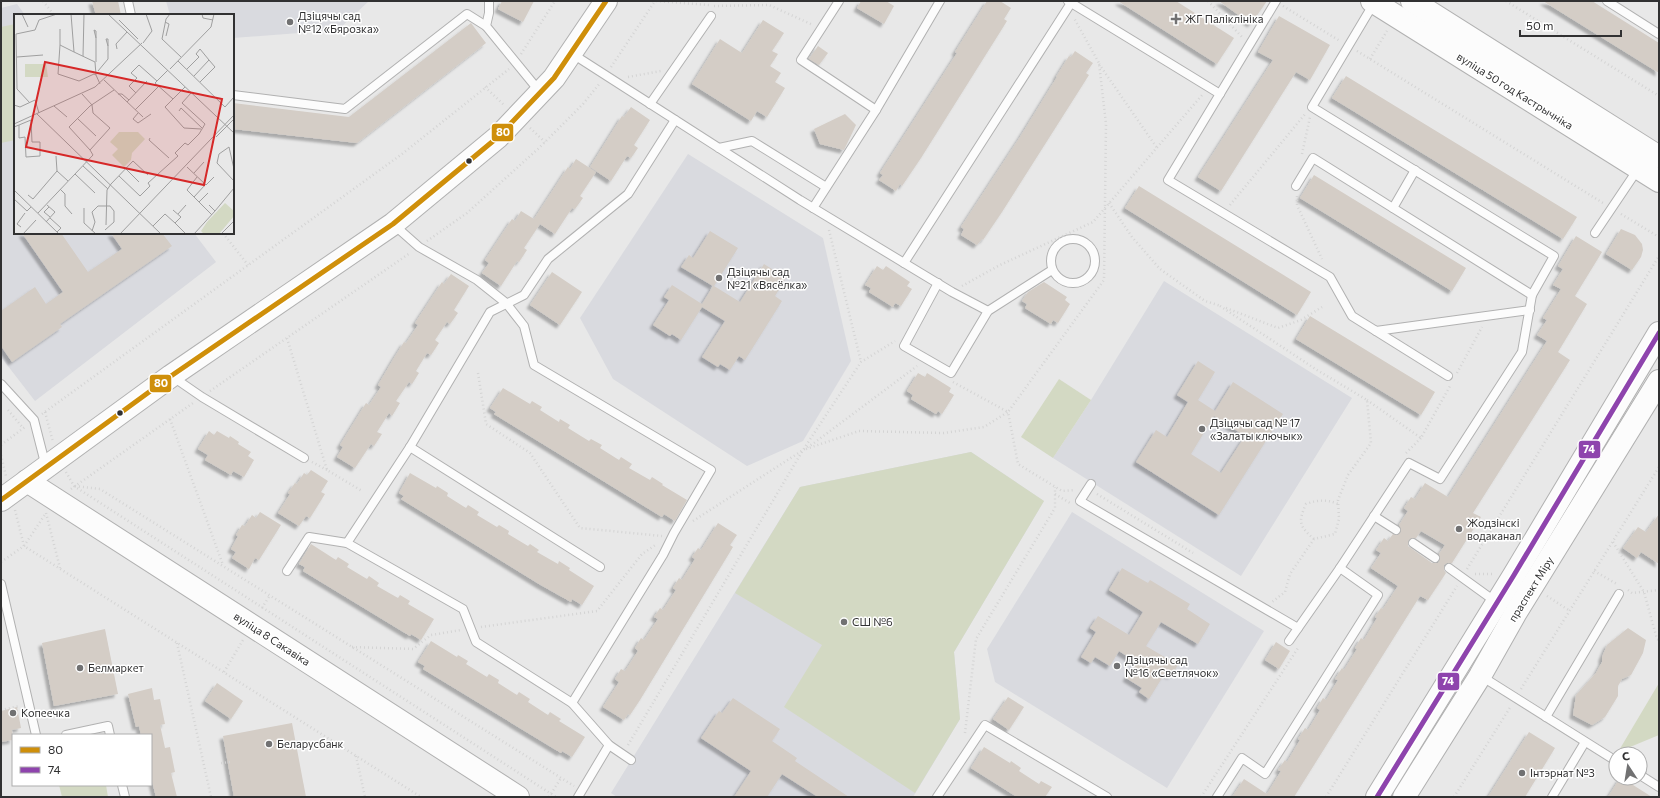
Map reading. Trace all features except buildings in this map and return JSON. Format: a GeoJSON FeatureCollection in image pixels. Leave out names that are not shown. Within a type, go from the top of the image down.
{"type":"FeatureCollection","features":[{"type":"Feature","properties":{"kind":"main road"},"geometry":{"type":"LineString","coordinates":[[1,500],[171,376],[393,224],[498,137],[554,78],[606,1]]}},
{"type":"Feature","properties":{"kind":"main road","name":"вуліца 50 год Кастрычніка"},"geometry":{"type":"LineString","coordinates":[[1412,1],[1659,157]]}},
{"type":"Feature","properties":{"kind":"main road","name":"вуліца 50 год Кастрычніка"},"geometry":{"type":"LineString","coordinates":[[1373,2],[1659,181]]}},
{"type":"Feature","properties":{"kind":"main road","name":"праспект Міру"},"geometry":{"type":"LineString","coordinates":[[1377,797],[1497,603],[1659,333]]}},
{"type":"Feature","properties":{"kind":"main road","name":"праспект Міру"},"geometry":{"type":"LineString","coordinates":[[1404,797],[1480,676],[1515,614],[1659,381]]}},
{"type":"Feature","properties":{"kind":"main road","name":"вуліца 8 Сакавіка"},"geometry":{"type":"LineString","coordinates":[[27,481],[518,797]]}},
{"type":"Feature","properties":{"kind":"main road"},"geometry":{"type":"LineString","coordinates":[[1497,603],[1515,614]]}},
{"type":"Feature","properties":{"kind":"lane"},"geometry":{"type":"LineString","coordinates":[[128,1],[131,14]]}},
{"type":"Feature","properties":{"kind":"lane"},"geometry":{"type":"LineString","coordinates":[[486,26],[489,13],[489,1]]}},
{"type":"Feature","properties":{"kind":"lane"},"geometry":{"type":"LineString","coordinates":[[838,1],[802,60],[876,110]]}},
{"type":"Feature","properties":{"kind":"lane"},"geometry":{"type":"LineString","coordinates":[[813,208],[876,110],[940,1]]}},
{"type":"Feature","properties":{"kind":"lane"},"geometry":{"type":"LineString","coordinates":[[1276,1],[1168,180],[1330,277],[1352,316],[1451,379]]}},
{"type":"Feature","properties":{"kind":"lane"},"geometry":{"type":"LineString","coordinates":[[1607,1],[1659,34]]}},
{"type":"Feature","properties":{"kind":"lane"},"geometry":{"type":"LineString","coordinates":[[1289,641],[1340,568],[1409,463],[1440,479],[1522,352],[1532,295],[1554,256],[1312,107],[1373,2]]}},
{"type":"Feature","properties":{"kind":"lane"},"geometry":{"type":"LineString","coordinates":[[904,263],[1069,3],[1220,94]]}},
{"type":"Feature","properties":{"kind":"lane"},"geometry":{"type":"LineString","coordinates":[[234,95],[345,109],[467,14],[486,26],[540,92]]}},
{"type":"Feature","properties":{"kind":"lane"},"geometry":{"type":"LineString","coordinates":[[650,104],[711,16]]}},
{"type":"Feature","properties":{"kind":"lane"},"geometry":{"type":"LineString","coordinates":[[570,53],[813,208],[952,292],[988,311]]}},
{"type":"Feature","properties":{"kind":"lane"},"geometry":{"type":"LineString","coordinates":[[347,543],[410,447],[490,312],[524,295],[548,259],[628,194],[675,120]]}},
{"type":"Feature","properties":{"kind":"lane"},"geometry":{"type":"LineString","coordinates":[[719,148],[752,141],[826,187]]}},
{"type":"Feature","properties":{"kind":"lane"},"geometry":{"type":"LineString","coordinates":[[1296,186],[1313,158],[1532,295]]}},
{"type":"Feature","properties":{"kind":"lane"},"geometry":{"type":"LineString","coordinates":[[1595,232],[1639,168]]}},
{"type":"Feature","properties":{"kind":"lane"},"geometry":{"type":"LineString","coordinates":[[1393,208],[1415,170]]}},
{"type":"Feature","properties":{"kind":"lane"},"geometry":{"type":"LineString","coordinates":[[393,224],[419,247],[477,280],[506,303],[524,326],[534,366],[711,470],[674,533],[663,555],[572,703]]}},
{"type":"Feature","properties":{"kind":"lane"},"geometry":{"type":"LineString","coordinates":[[1065,240],[1079,240],[1091,248],[1094,254],[1094,269],[1090,276],[1084,281],[1069,283],[1062,281],[1052,270],[1050,263],[1054,249],[1065,240]]}},
{"type":"Feature","properties":{"kind":"lane"},"geometry":{"type":"LineString","coordinates":[[938,283],[904,346],[950,373],[988,311],[1052,270]]}},
{"type":"Feature","properties":{"kind":"lane"},"geometry":{"type":"LineString","coordinates":[[1376,331],[1530,310]]}},
{"type":"Feature","properties":{"kind":"lane"},"geometry":{"type":"LineString","coordinates":[[171,376],[202,397],[304,458]]}},
{"type":"Feature","properties":{"kind":"lane"},"geometry":{"type":"LineString","coordinates":[[1,384],[34,420],[46,467]]}},
{"type":"Feature","properties":{"kind":"lane"},"geometry":{"type":"LineString","coordinates":[[410,447],[600,567]]}},
{"type":"Feature","properties":{"kind":"lane"},"geometry":{"type":"LineString","coordinates":[[1090,486],[1080,501],[1298,628]]}},
{"type":"Feature","properties":{"kind":"lane"},"geometry":{"type":"LineString","coordinates":[[1374,516],[1396,530]]}},
{"type":"Feature","properties":{"kind":"lane"},"geometry":{"type":"LineString","coordinates":[[287,571],[309,538],[347,543],[463,609],[476,642],[572,703],[609,745],[631,760]]}},
{"type":"Feature","properties":{"kind":"lane"},"geometry":{"type":"LineString","coordinates":[[1413,543],[1435,558]]}},
{"type":"Feature","properties":{"kind":"lane"},"geometry":{"type":"LineString","coordinates":[[1217,797],[1242,758],[1265,774],[1378,595],[1340,568]]}},
{"type":"Feature","properties":{"kind":"lane"},"geometry":{"type":"LineString","coordinates":[[1449,568],[1497,603]]}},
{"type":"Feature","properties":{"kind":"lane"},"geometry":{"type":"LineString","coordinates":[[1,584],[36,734]]}},
{"type":"Feature","properties":{"kind":"lane"},"geometry":{"type":"LineString","coordinates":[[1546,717],[1619,594]]}},
{"type":"Feature","properties":{"kind":"lane"},"geometry":{"type":"LineString","coordinates":[[1480,676],[1608,756]]}},
{"type":"Feature","properties":{"kind":"lane"},"geometry":{"type":"LineString","coordinates":[[937,797],[985,725],[1107,797]]}},
{"type":"Feature","properties":{"kind":"lane"},"geometry":{"type":"LineString","coordinates":[[71,734],[108,726],[110,734]]}},
{"type":"Feature","properties":{"kind":"lane"},"geometry":{"type":"LineString","coordinates":[[1552,797],[1586,742]]}},
{"type":"Feature","properties":{"kind":"lane"},"geometry":{"type":"LineString","coordinates":[[580,794],[609,745]]}},
{"type":"Feature","properties":{"kind":"lane"},"geometry":{"type":"LineString","coordinates":[[1648,780],[1659,787]]}},
{"type":"Feature","properties":{"kind":"lane"},"geometry":{"type":"LineString","coordinates":[[122,786],[125,797]]}},
{"type":"Feature","properties":{"kind":"path"},"geometry":{"type":"LineString","coordinates":[[43,1],[53,14]]}},
{"type":"Feature","properties":{"kind":"path"},"geometry":{"type":"LineString","coordinates":[[1,445],[402,154],[515,63],[555,1]]}},
{"type":"Feature","properties":{"kind":"path"},"geometry":{"type":"LineString","coordinates":[[615,72],[610,69],[655,1],[718,6],[769,5],[821,29]]}},
{"type":"Feature","properties":{"kind":"path"},"geometry":{"type":"LineString","coordinates":[[1208,1],[1242,37],[1238,44]]}},
{"type":"Feature","properties":{"kind":"path"},"geometry":{"type":"LineString","coordinates":[[1276,1],[1659,237]]}},
{"type":"Feature","properties":{"kind":"path"},"geometry":{"type":"LineString","coordinates":[[1506,1],[1659,96]]}},
{"type":"Feature","properties":{"kind":"path"},"geometry":{"type":"LineString","coordinates":[[1069,3],[1099,63],[1157,148]]}},
{"type":"Feature","properties":{"kind":"path"},"geometry":{"type":"LineString","coordinates":[[803,450],[859,431],[944,433],[984,427],[1008,412],[1104,280],[1106,124],[1099,63]]}},
{"type":"Feature","properties":{"kind":"path"},"geometry":{"type":"LineString","coordinates":[[625,77],[674,68]]}},
{"type":"Feature","properties":{"kind":"path"},"geometry":{"type":"LineString","coordinates":[[74,486],[467,213],[539,148],[583,104],[606,75]]}},
{"type":"Feature","properties":{"kind":"path"},"geometry":{"type":"LineString","coordinates":[[600,83],[606,87]]}},
{"type":"Feature","properties":{"kind":"path"},"geometry":{"type":"LineString","coordinates":[[952,292],[1000,265],[1093,222],[1209,87]]}},
{"type":"Feature","properties":{"kind":"path"},"geometry":{"type":"LineString","coordinates":[[1302,157],[1312,107]]}},
{"type":"Feature","properties":{"kind":"path"},"geometry":{"type":"LineString","coordinates":[[1223,213],[1312,107]]}},
{"type":"Feature","properties":{"kind":"path"},"geometry":{"type":"LineString","coordinates":[[1296,186],[1297,205],[1330,277]]}},
{"type":"Feature","properties":{"kind":"path"},"geometry":{"type":"LineString","coordinates":[[1109,203],[1132,237],[1160,269],[1205,301],[1278,328],[1302,320],[1322,307]]}},
{"type":"Feature","properties":{"kind":"path"},"geometry":{"type":"LineString","coordinates":[[822,226],[829,230],[861,362]]}},
{"type":"Feature","properties":{"kind":"path"},"geometry":{"type":"LineString","coordinates":[[224,234],[248,265]]}},
{"type":"Feature","properties":{"kind":"path"},"geometry":{"type":"LineString","coordinates":[[1326,797],[1659,256]]}},
{"type":"Feature","properties":{"kind":"path"},"geometry":{"type":"LineString","coordinates":[[1220,306],[1317,370],[1367,400],[1421,438],[1451,379],[1488,316]]}},
{"type":"Feature","properties":{"kind":"path"},"geometry":{"type":"LineString","coordinates":[[622,754],[803,450],[861,362],[913,330]]}},
{"type":"Feature","properties":{"kind":"path"},"geometry":{"type":"LineString","coordinates":[[287,338],[327,470]]}},
{"type":"Feature","properties":{"kind":"path"},"geometry":{"type":"LineString","coordinates":[[478,373],[486,424],[530,453],[580,528],[668,536]]}},
{"type":"Feature","properties":{"kind":"path"},"geometry":{"type":"LineString","coordinates":[[1266,598],[1272,602],[1284,592],[1290,574],[1314,539],[1335,534],[1339,519],[1338,500],[1348,475],[1371,443],[1367,400]]}},
{"type":"Feature","properties":{"kind":"path"},"geometry":{"type":"LineString","coordinates":[[5,406],[23,428]]}},
{"type":"Feature","properties":{"kind":"path"},"geometry":{"type":"LineString","coordinates":[[1008,412],[1018,464],[1062,491],[1090,486],[1193,553]]}},
{"type":"Feature","properties":{"kind":"path"},"geometry":{"type":"LineString","coordinates":[[170,419],[223,566]]}},
{"type":"Feature","properties":{"kind":"path"},"geometry":{"type":"LineString","coordinates":[[304,458],[362,491]]}},
{"type":"Feature","properties":{"kind":"path"},"geometry":{"type":"LineString","coordinates":[[1454,797],[1659,467]]}},
{"type":"Feature","properties":{"kind":"path"},"geometry":{"type":"LineString","coordinates":[[74,486],[100,489],[561,778],[580,794]]}},
{"type":"Feature","properties":{"kind":"path"},"geometry":{"type":"LineString","coordinates":[[74,486],[550,795],[556,797]]}},
{"type":"Feature","properties":{"kind":"path"},"geometry":{"type":"LineString","coordinates":[[962,738],[966,731],[976,638],[1055,508],[1055,486]]}},
{"type":"Feature","properties":{"kind":"path"},"geometry":{"type":"LineString","coordinates":[[1314,539],[1304,529],[1300,517],[1306,504],[1315,500],[1332,501],[1338,504]]}},
{"type":"Feature","properties":{"kind":"path"},"geometry":{"type":"LineString","coordinates":[[46,513],[60,569]]}},
{"type":"Feature","properties":{"kind":"path"},"geometry":{"type":"LineString","coordinates":[[1613,542],[1644,592],[1657,639],[1659,640]]}},
{"type":"Feature","properties":{"kind":"path"},"geometry":{"type":"LineString","coordinates":[[1,562],[24,546],[421,797]]}},
{"type":"Feature","properties":{"kind":"path"},"geometry":{"type":"LineString","coordinates":[[176,642],[211,797]]}},
{"type":"Feature","properties":{"kind":"path"},"geometry":{"type":"LineString","coordinates":[[1201,797],[1299,646]]}},
{"type":"Feature","properties":{"kind":"path"},"geometry":{"type":"LineString","coordinates":[[1,710],[29,704]]}},
{"type":"Feature","properties":{"kind":"path"},"geometry":{"type":"LineString","coordinates":[[356,756],[365,797]]}},
{"type":"Feature","properties":{"kind":"path"},"geometry":{"type":"LineString","coordinates":[[221,763],[231,762]]}},
{"type":"Feature","properties":{"kind":"path"},"geometry":{"type":"LineString","coordinates":[[550,795],[561,778]]}},
{"type":"Feature","properties":{"kind":"shaded area","name":"Дзіцячы сад №12 «Бярозка»"},"geometry":{"type":"Polygon","coordinates":[[[166,1],[369,1],[338,30],[234,38],[234,14],[170,14],[166,1]]]}},
{"type":"Feature","properties":{"kind":"shaded area"},"geometry":{"type":"Polygon","coordinates":[[[17,4],[24,14],[14,14],[14,234],[195,234],[216,262],[35,401],[1,357],[1,8],[17,4]]]}},
{"type":"Feature","properties":{"kind":"shaded area","name":"Дзіцячы сад №21 «Вясёлка»"},"geometry":{"type":"Polygon","coordinates":[[[688,154],[823,238],[851,361],[803,441],[747,466],[613,379],[580,318],[688,154]]]}},
{"type":"Feature","properties":{"kind":"shaded area","name":"Дзіцячы сад № 17 «Залаты ключык»"},"geometry":{"type":"Polygon","coordinates":[[[1164,281],[1352,398],[1241,576],[1053,458],[1091,400],[1164,281]]]}},
{"type":"Feature","properties":{"kind":"shaded area","name":"СШ №6"},"geometry":{"type":"Polygon","coordinates":[[[971,452],[1044,501],[954,652],[960,719],[913,797],[617,797],[611,793],[800,487],[971,452]]]}},
{"type":"Feature","properties":{"kind":"shaded area","name":"Дзіцячы сад №16 «Светлячок»"},"geometry":{"type":"Polygon","coordinates":[[[1072,512],[1264,631],[1167,788],[995,682],[987,649],[1072,512]]]}},
{"type":"Feature","properties":{"kind":"green space"},"geometry":{"type":"Polygon","coordinates":[[[14,24],[14,140],[1,143],[1,27],[14,24]]]}},
{"type":"Feature","properties":{"kind":"green space"},"geometry":{"type":"Polygon","coordinates":[[[1059,379],[1091,400],[1053,458],[1021,437],[1059,379]]]}},
{"type":"Feature","properties":{"kind":"green space","name":"СШ №6"},"geometry":{"type":"Polygon","coordinates":[[[971,452],[1044,501],[954,652],[960,719],[915,793],[784,707],[822,645],[735,593],[800,487],[971,452]]]}},
{"type":"Feature","properties":{"kind":"green space"},"geometry":{"type":"Polygon","coordinates":[[[1659,683],[1659,735],[1632,746],[1622,746],[1659,683]]]}},
{"type":"Feature","properties":{"kind":"green space"},"geometry":{"type":"Polygon","coordinates":[[[59,786],[106,786],[108,797],[62,797],[59,786]]]}},
{"type":"Feature","properties":{"kind":"transit line","name":"80"},"geometry":{"type":"LineString","coordinates":[[1,500],[171,376],[393,224],[498,137],[554,78],[606,1]]}},
{"type":"Feature","properties":{"kind":"transit line","name":"74"},"geometry":{"type":"LineString","coordinates":[[1377,797],[1514,575],[1659,333]]}},
{"type":"Feature","properties":{"kind":"place","name":"ЖГ Паліклініка"},"geometry":{"type":"Point","coordinates":[1176,19]}},
{"type":"Feature","properties":{"kind":"place","name":"Дзіцячы сад №12 «Бярозка»"},"geometry":{"type":"Point","coordinates":[290,22]}},
{"type":"Feature","properties":{"kind":"place","name":"Дзіцячы сад №21 «Вясёлка»"},"geometry":{"type":"Point","coordinates":[719,278]}},
{"type":"Feature","properties":{"kind":"place","name":"Дзіцячы сад № 17 «Залаты ключык»"},"geometry":{"type":"Point","coordinates":[1202,429]}},
{"type":"Feature","properties":{"kind":"place","name":"Жодзінскі водаканал"},"geometry":{"type":"Point","coordinates":[1459,529]}},
{"type":"Feature","properties":{"kind":"place","name":"СШ №6"},"geometry":{"type":"Point","coordinates":[844,622]}},
{"type":"Feature","properties":{"kind":"place","name":"Дзіцячы сад №16 «Светлячок»"},"geometry":{"type":"Point","coordinates":[1117,666]}},
{"type":"Feature","properties":{"kind":"place","name":"Белмаркет"},"geometry":{"type":"Point","coordinates":[80,668]}},
{"type":"Feature","properties":{"kind":"place","name":"Копеечка"},"geometry":{"type":"Point","coordinates":[13,713]}},
{"type":"Feature","properties":{"kind":"place","name":"Беларусбанк"},"geometry":{"type":"Point","coordinates":[269,744]}},
{"type":"Feature","properties":{"kind":"place","name":"Інтэрнат №3"},"geometry":{"type":"Point","coordinates":[1522,773]}}]}
